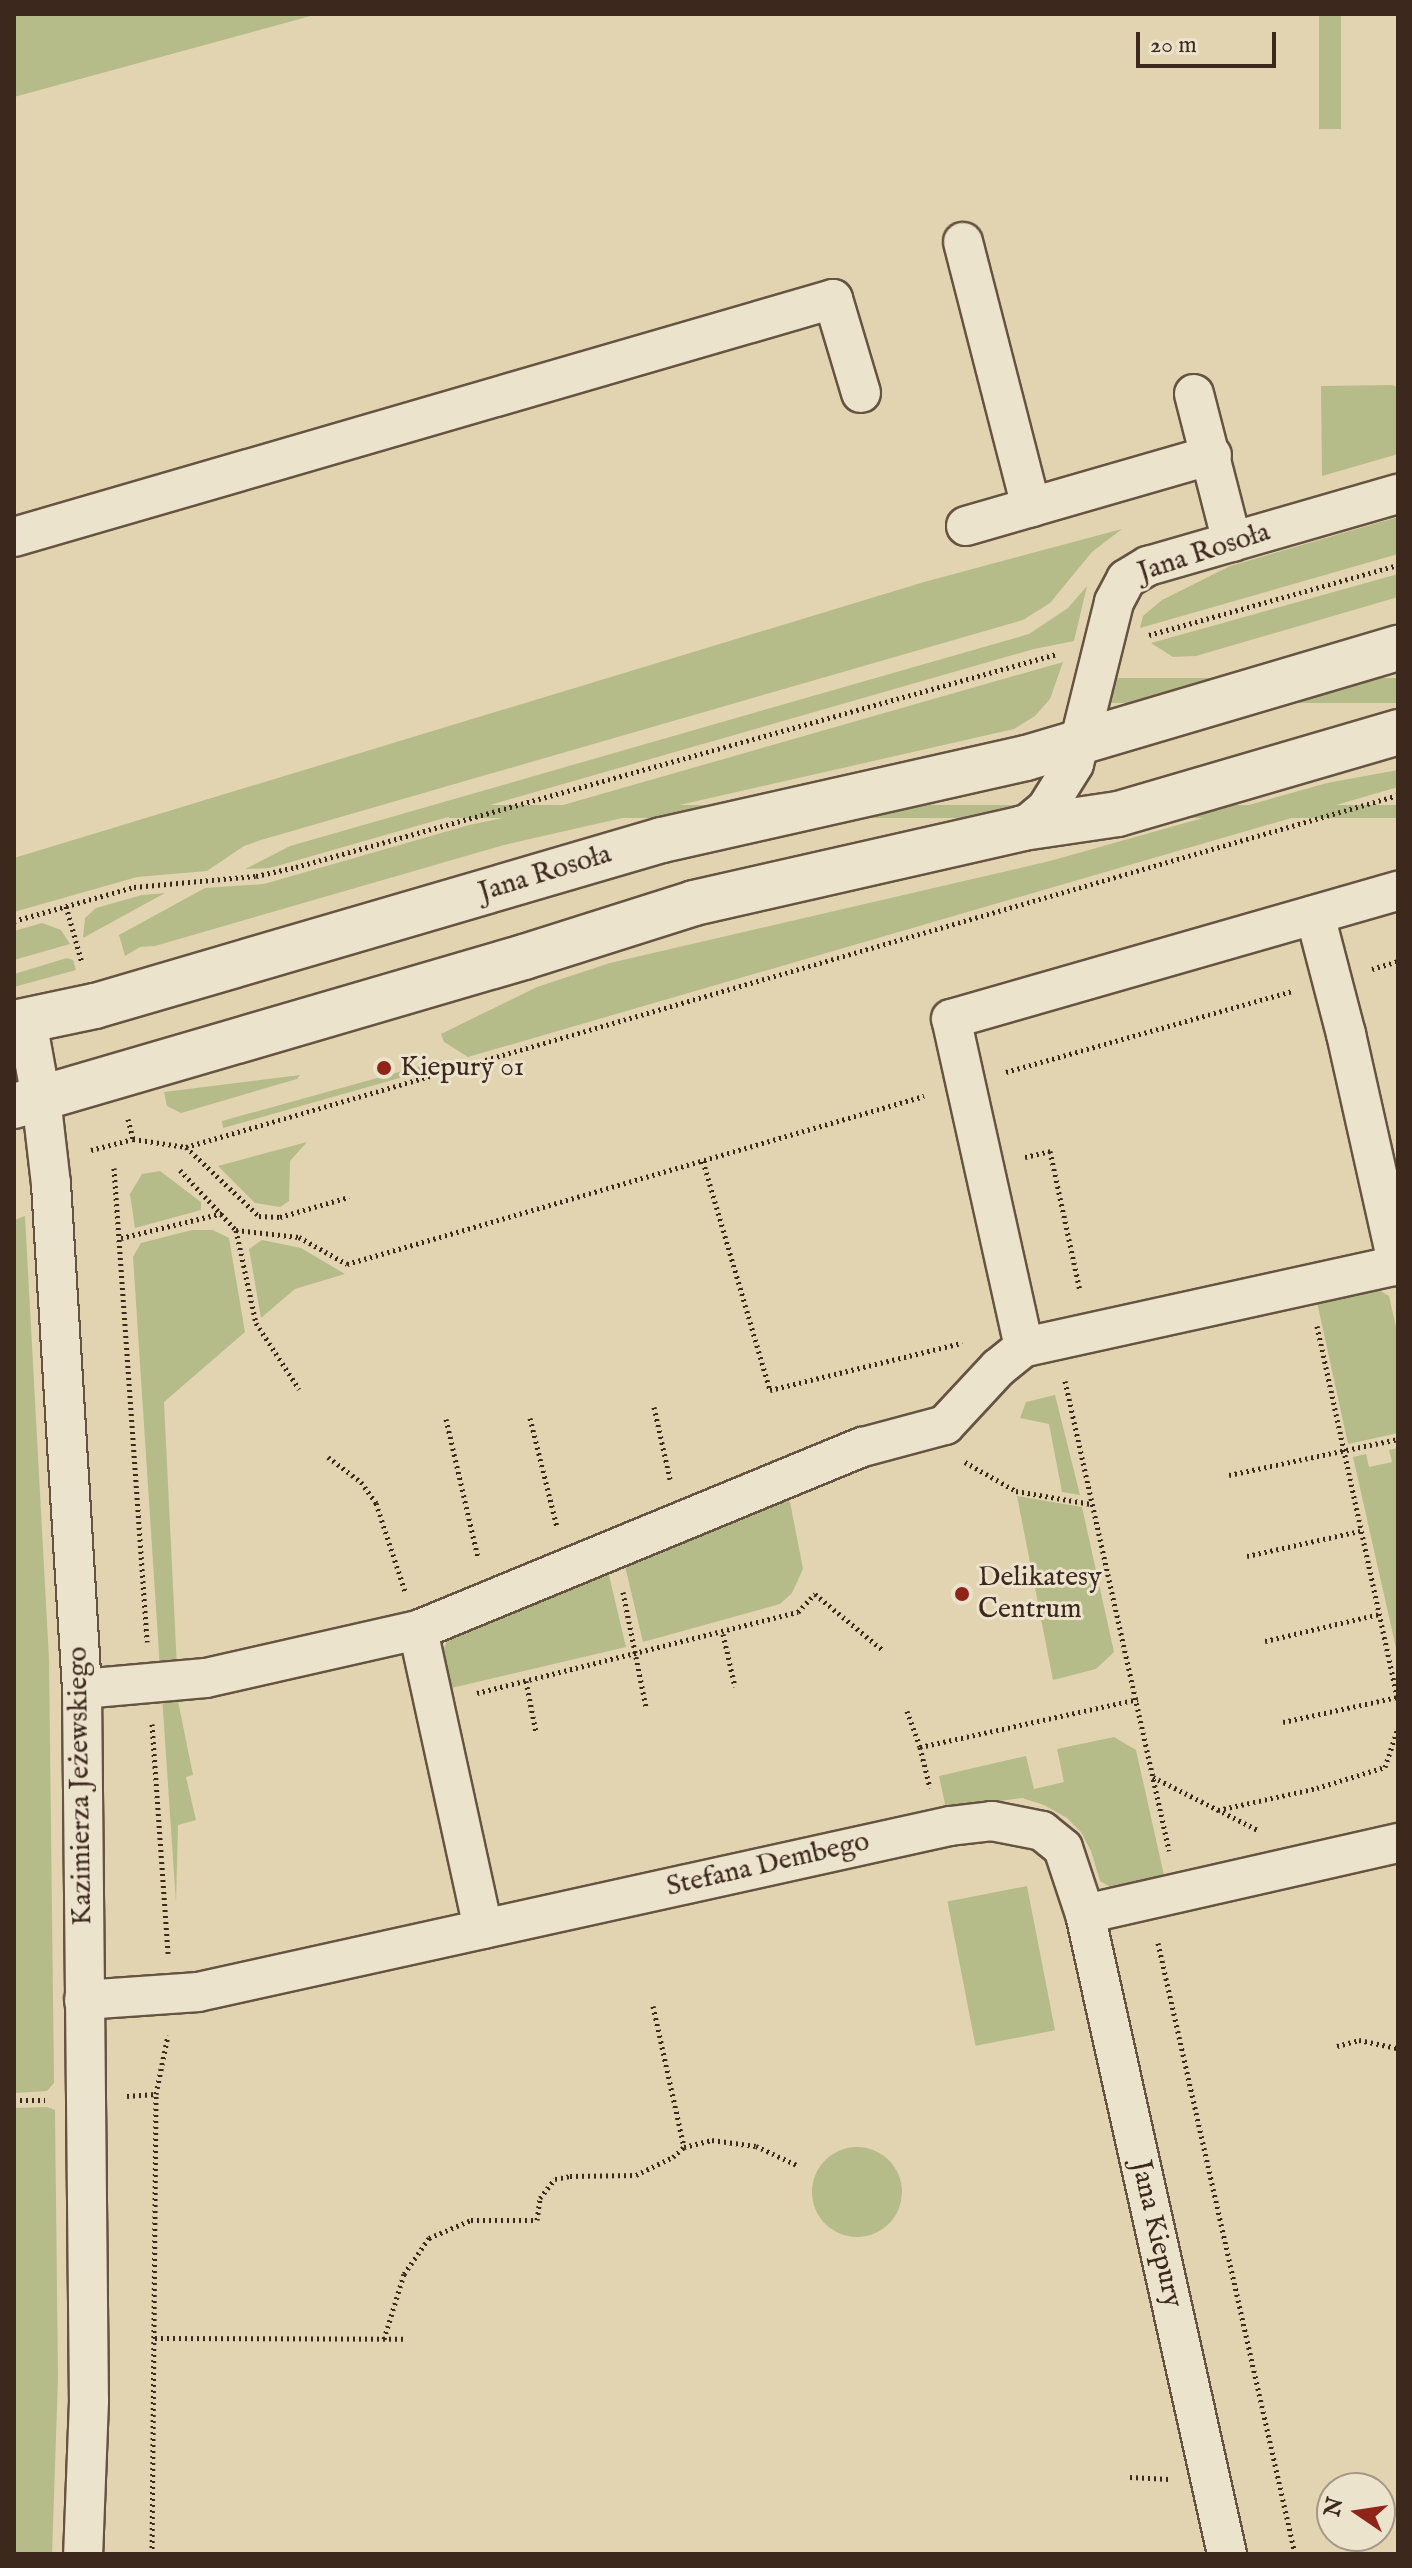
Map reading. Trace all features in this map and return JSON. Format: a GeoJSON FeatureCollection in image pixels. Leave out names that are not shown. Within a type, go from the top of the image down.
{"type":"FeatureCollection","features":[{"type":"Feature","properties":{"kind":"street"},"geometry":{"type":"LineString","coordinates":[[963,242],[1031,507]]}},
{"type":"Feature","properties":{"kind":"street"},"geometry":{"type":"LineString","coordinates":[[14,537],[833,299],[861,393]]}},
{"type":"Feature","properties":{"kind":"street"},"geometry":{"type":"LineString","coordinates":[[1194,394],[1232,542]]}},
{"type":"Feature","properties":{"kind":"street"},"geometry":{"type":"LineString","coordinates":[[966,526],[1212,455]]}},
{"type":"Feature","properties":{"kind":"street","name":"Jana Rosoła"},"geometry":{"type":"LineString","coordinates":[[1023,828],[1046,809],[1063,785],[1080,741],[1114,602],[1122,584],[1142,568],[1398,494]]}},
{"type":"Feature","properties":{"kind":"street","name":"Jana Rosoła"},"geometry":{"type":"LineString","coordinates":[[20,1022],[109,1002],[662,840],[999,765],[1398,648]]}},
{"type":"Feature","properties":{"kind":"street"},"geometry":{"type":"LineString","coordinates":[[28,1102],[524,957],[661,912],[1023,828],[1118,814],[1398,732]]}},
{"type":"Feature","properties":{"kind":"street"},"geometry":{"type":"LineString","coordinates":[[1057,1341],[951,1019],[1398,891]]}},
{"type":"Feature","properties":{"kind":"street"},"geometry":{"type":"LineString","coordinates":[[82,1689],[206,1678],[418,1630],[863,1447],[917,1435],[945,1425],[998,1368],[1057,1341],[1398,1265],[1315,915]]}},
{"type":"Feature","properties":{"kind":"street","name":"Kazimierza Jeżewskiego"},"geometry":{"type":"LineString","coordinates":[[20,1022],[28,1102],[51,1184],[82,1689],[89,2401],[83,2554]]}},
{"type":"Feature","properties":{"kind":"street"},"geometry":{"type":"LineString","coordinates":[[418,1630],[483,1929]]}},
{"type":"Feature","properties":{"kind":"street","name":"Stefana Dembego"},"geometry":{"type":"LineString","coordinates":[[84,2000],[198,1992],[887,1838],[992,1821],[1042,1831],[1063,1848],[1085,1914]]}},
{"type":"Feature","properties":{"kind":"street"},"geometry":{"type":"LineString","coordinates":[[1085,1914],[1398,1843]]}},
{"type":"Feature","properties":{"kind":"street","name":"Jana Kiepury"},"geometry":{"type":"LineString","coordinates":[[1085,1914],[1227,2554]]}},
{"type":"Feature","properties":{"kind":"path"},"geometry":{"type":"LineString","coordinates":[[1144,636],[1398,565]]}},
{"type":"Feature","properties":{"kind":"path"},"geometry":{"type":"LineString","coordinates":[[14,921],[134,887],[256,876],[296,867],[1062,653]]}},
{"type":"Feature","properties":{"kind":"path"},"geometry":{"type":"LineString","coordinates":[[78,1154],[133,1139],[186,1147],[1398,795]]}},
{"type":"Feature","properties":{"kind":"path"},"geometry":{"type":"LineString","coordinates":[[66,906],[85,972]]}},
{"type":"Feature","properties":{"kind":"path"},"geometry":{"type":"LineString","coordinates":[[996,1075],[1398,961]]}},
{"type":"Feature","properties":{"kind":"path"},"geometry":{"type":"LineString","coordinates":[[236,1230],[299,1237],[347,1264],[932,1094]]}},
{"type":"Feature","properties":{"kind":"path"},"geometry":{"type":"LineString","coordinates":[[186,1147],[259,1216],[280,1217],[349,1197]]}},
{"type":"Feature","properties":{"kind":"path"},"geometry":{"type":"LineString","coordinates":[[1012,1161],[1050,1151],[1057,1341],[1175,1877],[1152,1920],[1295,2554]]}},
{"type":"Feature","properties":{"kind":"path"},"geometry":{"type":"LineString","coordinates":[[703,1161],[770,1390],[976,1340]]}},
{"type":"Feature","properties":{"kind":"path"},"geometry":{"type":"LineString","coordinates":[[114,1168],[172,2014],[156,2094],[152,2554]]}},
{"type":"Feature","properties":{"kind":"path"},"geometry":{"type":"LineString","coordinates":[[180,1170],[236,1230],[256,1323],[299,1389]]}},
{"type":"Feature","properties":{"kind":"path"},"geometry":{"type":"LineString","coordinates":[[121,1238],[223,1213]]}},
{"type":"Feature","properties":{"kind":"path"},"geometry":{"type":"LineString","coordinates":[[1283,1722],[1398,1698],[1308,1285]]}},
{"type":"Feature","properties":{"kind":"path"},"geometry":{"type":"LineString","coordinates":[[654,1407],[680,1523]]}},
{"type":"Feature","properties":{"kind":"path"},"geometry":{"type":"LineString","coordinates":[[530,1418],[567,1571]]}},
{"type":"Feature","properties":{"kind":"path"},"geometry":{"type":"LineString","coordinates":[[446,1419],[488,1602]]}},
{"type":"Feature","properties":{"kind":"path"},"geometry":{"type":"LineString","coordinates":[[917,1435],[1016,1491],[1091,1504]]}},
{"type":"Feature","properties":{"kind":"path"},"geometry":{"type":"LineString","coordinates":[[1229,1475],[1398,1439]]}},
{"type":"Feature","properties":{"kind":"path"},"geometry":{"type":"LineString","coordinates":[[328,1457],[361,1482],[376,1503],[418,1630]]}},
{"type":"Feature","properties":{"kind":"path"},"geometry":{"type":"LineString","coordinates":[[1247,1556],[1360,1531]]}},
{"type":"Feature","properties":{"kind":"path"},"geometry":{"type":"LineString","coordinates":[[613,1552],[638,1654],[646,1707]]}},
{"type":"Feature","properties":{"kind":"path"},"geometry":{"type":"LineString","coordinates":[[433,1704],[723,1634],[798,1612],[815,1594],[884,1651]]}},
{"type":"Feature","properties":{"kind":"path"},"geometry":{"type":"LineString","coordinates":[[1265,1641],[1379,1614]]}},
{"type":"Feature","properties":{"kind":"path"},"geometry":{"type":"LineString","coordinates":[[723,1634],[735,1687]]}},
{"type":"Feature","properties":{"kind":"path"},"geometry":{"type":"LineString","coordinates":[[526,1681],[536,1732]]}},
{"type":"Feature","properties":{"kind":"path"},"geometry":{"type":"LineString","coordinates":[[907,1711],[920,1747],[1138,1699]]}},
{"type":"Feature","properties":{"kind":"path"},"geometry":{"type":"LineString","coordinates":[[1218,1810],[1317,1788],[1385,1767],[1398,1728]]}},
{"type":"Feature","properties":{"kind":"path"},"geometry":{"type":"LineString","coordinates":[[1152,1777],[1318,1861]]}},
{"type":"Feature","properties":{"kind":"path"},"geometry":{"type":"LineString","coordinates":[[653,2006],[684,2147]]}},
{"type":"Feature","properties":{"kind":"path"},"geometry":{"type":"LineString","coordinates":[[1337,2046],[1359,2040],[1398,2048]]}},
{"type":"Feature","properties":{"kind":"path"},"geometry":{"type":"LineString","coordinates":[[384,2339],[404,2274],[416,2252],[429,2238],[471,2220],[537,2220],[540,2198],[555,2179],[636,2175],[673,2157],[684,2147],[712,2140],[735,2141],[797,2165]]}},
{"type":"Feature","properties":{"kind":"path"},"geometry":{"type":"LineString","coordinates":[[155,2338],[404,2339]]}},
{"type":"Feature","properties":{"kind":"green space"},"geometry":{"type":"Polygon","coordinates":[[[14,14],[318,14],[14,97],[14,14]]]}},
{"type":"Feature","properties":{"kind":"green space"},"geometry":{"type":"Polygon","coordinates":[[[1319,14],[1341,14],[1341,129],[1319,129],[1319,14]]]}},
{"type":"Feature","properties":{"kind":"green space"},"geometry":{"type":"Polygon","coordinates":[[[1321,386],[1398,387],[1398,454],[1322,476],[1321,386]]]}},
{"type":"Feature","properties":{"kind":"green space"},"geometry":{"type":"Polygon","coordinates":[[[1398,517],[1398,554],[1140,628],[1143,616],[1162,600],[1230,566],[1398,517]]]}},
{"type":"Feature","properties":{"kind":"green space"},"geometry":{"type":"Polygon","coordinates":[[[1122,529],[1092,552],[1050,603],[1023,620],[261,840],[244,846],[207,871],[137,877],[14,912],[14,858],[924,582],[1122,529]]]}},
{"type":"Feature","properties":{"kind":"green space"},"geometry":{"type":"Polygon","coordinates":[[[1398,574],[1398,597],[1196,656],[1173,657],[1151,643],[1398,574]]]}},
{"type":"Feature","properties":{"kind":"green space"},"geometry":{"type":"Polygon","coordinates":[[[1087,586],[1074,641],[1034,649],[270,868],[245,869],[290,846],[1029,634],[1068,608],[1087,586]]]}},
{"type":"Feature","properties":{"kind":"green space"},"geometry":{"type":"Polygon","coordinates":[[[1063,662],[1050,699],[1035,716],[1014,729],[504,845],[155,946],[140,947],[125,956],[119,935],[205,888],[264,884],[469,825],[556,807],[1063,662]]]}},
{"type":"Feature","properties":{"kind":"green space"},"geometry":{"type":"Polygon","coordinates":[[[1100,678],[1398,678],[1398,703],[1100,703],[1100,678]]]}},
{"type":"Feature","properties":{"kind":"green space"},"geometry":{"type":"Polygon","coordinates":[[[1398,770],[1398,787],[468,1057],[444,1042],[441,1034],[537,987],[610,963],[1050,861],[1327,783],[1398,770]]]}},
{"type":"Feature","properties":{"kind":"green space"},"geometry":{"type":"Polygon","coordinates":[[[449,805],[1398,805],[1398,818],[449,818],[449,805]]]}},
{"type":"Feature","properties":{"kind":"green space"},"geometry":{"type":"Polygon","coordinates":[[[165,893],[83,938],[85,918],[96,908],[142,895],[165,893]]]}},
{"type":"Feature","properties":{"kind":"green space"},"geometry":{"type":"Polygon","coordinates":[[[42,923],[61,930],[70,944],[14,960],[14,931],[42,923]]]}},
{"type":"Feature","properties":{"kind":"green space"},"geometry":{"type":"Polygon","coordinates":[[[67,958],[73,960],[76,970],[14,987],[14,974],[67,958]]]}},
{"type":"Feature","properties":{"kind":"green space"},"geometry":{"type":"Polygon","coordinates":[[[442,1060],[449,1064],[223,1128],[222,1121],[442,1060]]]}},
{"type":"Feature","properties":{"kind":"green space"},"geometry":{"type":"Polygon","coordinates":[[[300,1075],[297,1079],[181,1113],[167,1106],[164,1092],[300,1075]]]}},
{"type":"Feature","properties":{"kind":"green space"},"geometry":{"type":"Polygon","coordinates":[[[307,1142],[290,1161],[289,1201],[280,1207],[255,1203],[218,1166],[307,1142]]]}},
{"type":"Feature","properties":{"kind":"green space"},"geometry":{"type":"Polygon","coordinates":[[[160,1171],[201,1202],[201,1210],[135,1228],[130,1194],[142,1174],[160,1171]]]}},
{"type":"Feature","properties":{"kind":"green space"},"geometry":{"type":"Polygon","coordinates":[[[25,1216],[49,1659],[54,2083],[47,2091],[14,2093],[14,1220],[25,1216]]]}},
{"type":"Feature","properties":{"kind":"green space"},"geometry":{"type":"Polygon","coordinates":[[[192,1230],[213,1230],[229,1238],[245,1332],[164,1402],[177,1668],[160,1669],[133,1257],[141,1243],[192,1230]]]}},
{"type":"Feature","properties":{"kind":"green space"},"geometry":{"type":"Polygon","coordinates":[[[262,1240],[301,1248],[345,1274],[295,1289],[261,1318],[249,1249],[262,1240]]]}},
{"type":"Feature","properties":{"kind":"green space"},"geometry":{"type":"Polygon","coordinates":[[[1377,1289],[1389,1296],[1398,1336],[1398,1433],[1348,1444],[1317,1302],[1377,1289]]]}},
{"type":"Feature","properties":{"kind":"green space"},"geometry":{"type":"Polygon","coordinates":[[[1055,1395],[1080,1495],[1062,1492],[1049,1424],[1020,1418],[1026,1402],[1055,1395]]]}},
{"type":"Feature","properties":{"kind":"green space"},"geometry":{"type":"Polygon","coordinates":[[[1398,1448],[1398,1657],[1353,1457],[1366,1454],[1369,1467],[1392,1462],[1389,1450],[1398,1448]]]}},
{"type":"Feature","properties":{"kind":"green space"},"geometry":{"type":"Polygon","coordinates":[[[1017,1496],[1082,1507],[1114,1652],[1096,1669],[1053,1680],[1017,1496]]]}},
{"type":"Feature","properties":{"kind":"green space"},"geometry":{"type":"Polygon","coordinates":[[[778,1498],[790,1502],[803,1569],[792,1593],[780,1604],[643,1642],[624,1562],[778,1498]]]}},
{"type":"Feature","properties":{"kind":"green space"},"geometry":{"type":"Polygon","coordinates":[[[608,1571],[626,1647],[447,1689],[443,1651],[447,1641],[460,1631],[608,1571]]]}},
{"type":"Feature","properties":{"kind":"green space"},"geometry":{"type":"Polygon","coordinates":[[[162,1696],[177,1696],[193,1775],[186,1777],[196,1820],[178,1825],[176,1903],[162,1696]]]}},
{"type":"Feature","properties":{"kind":"green space"},"geometry":{"type":"Polygon","coordinates":[[[1114,1737],[1136,1750],[1165,1880],[1117,1891],[1100,1881],[1091,1851],[1081,1832],[1067,1818],[1044,1805],[1022,1798],[946,1809],[939,1776],[1026,1756],[1034,1789],[1064,1782],[1057,1749],[1114,1737]]]}},
{"type":"Feature","properties":{"kind":"green space"},"geometry":{"type":"Polygon","coordinates":[[[1027,1886],[1055,2030],[976,2046],[947,1901],[1027,1886]]]}},
{"type":"Feature","properties":{"kind":"green space"},"geometry":{"type":"Polygon","coordinates":[[[47,2107],[55,2110],[58,2379],[52,2554],[14,2554],[14,2108],[47,2107]]]}},
{"type":"Feature","properties":{"kind":"green space"},"geometry":{"type":"Polygon","coordinates":[[[857,2147],[874,2150],[889,2160],[899,2175],[902,2192],[899,2209],[889,2224],[874,2234],[857,2237],[840,2234],[825,2224],[815,2209],[812,2192],[815,2175],[825,2160],[840,2150],[857,2147]]]}},
{"type":"Feature","properties":{"kind":"place","name":"Kiepury 01"},"geometry":{"type":"Point","coordinates":[384,1068]}},
{"type":"Feature","properties":{"kind":"place","name":"Delikatesy Centrum"},"geometry":{"type":"Point","coordinates":[962,1594]}}]}
